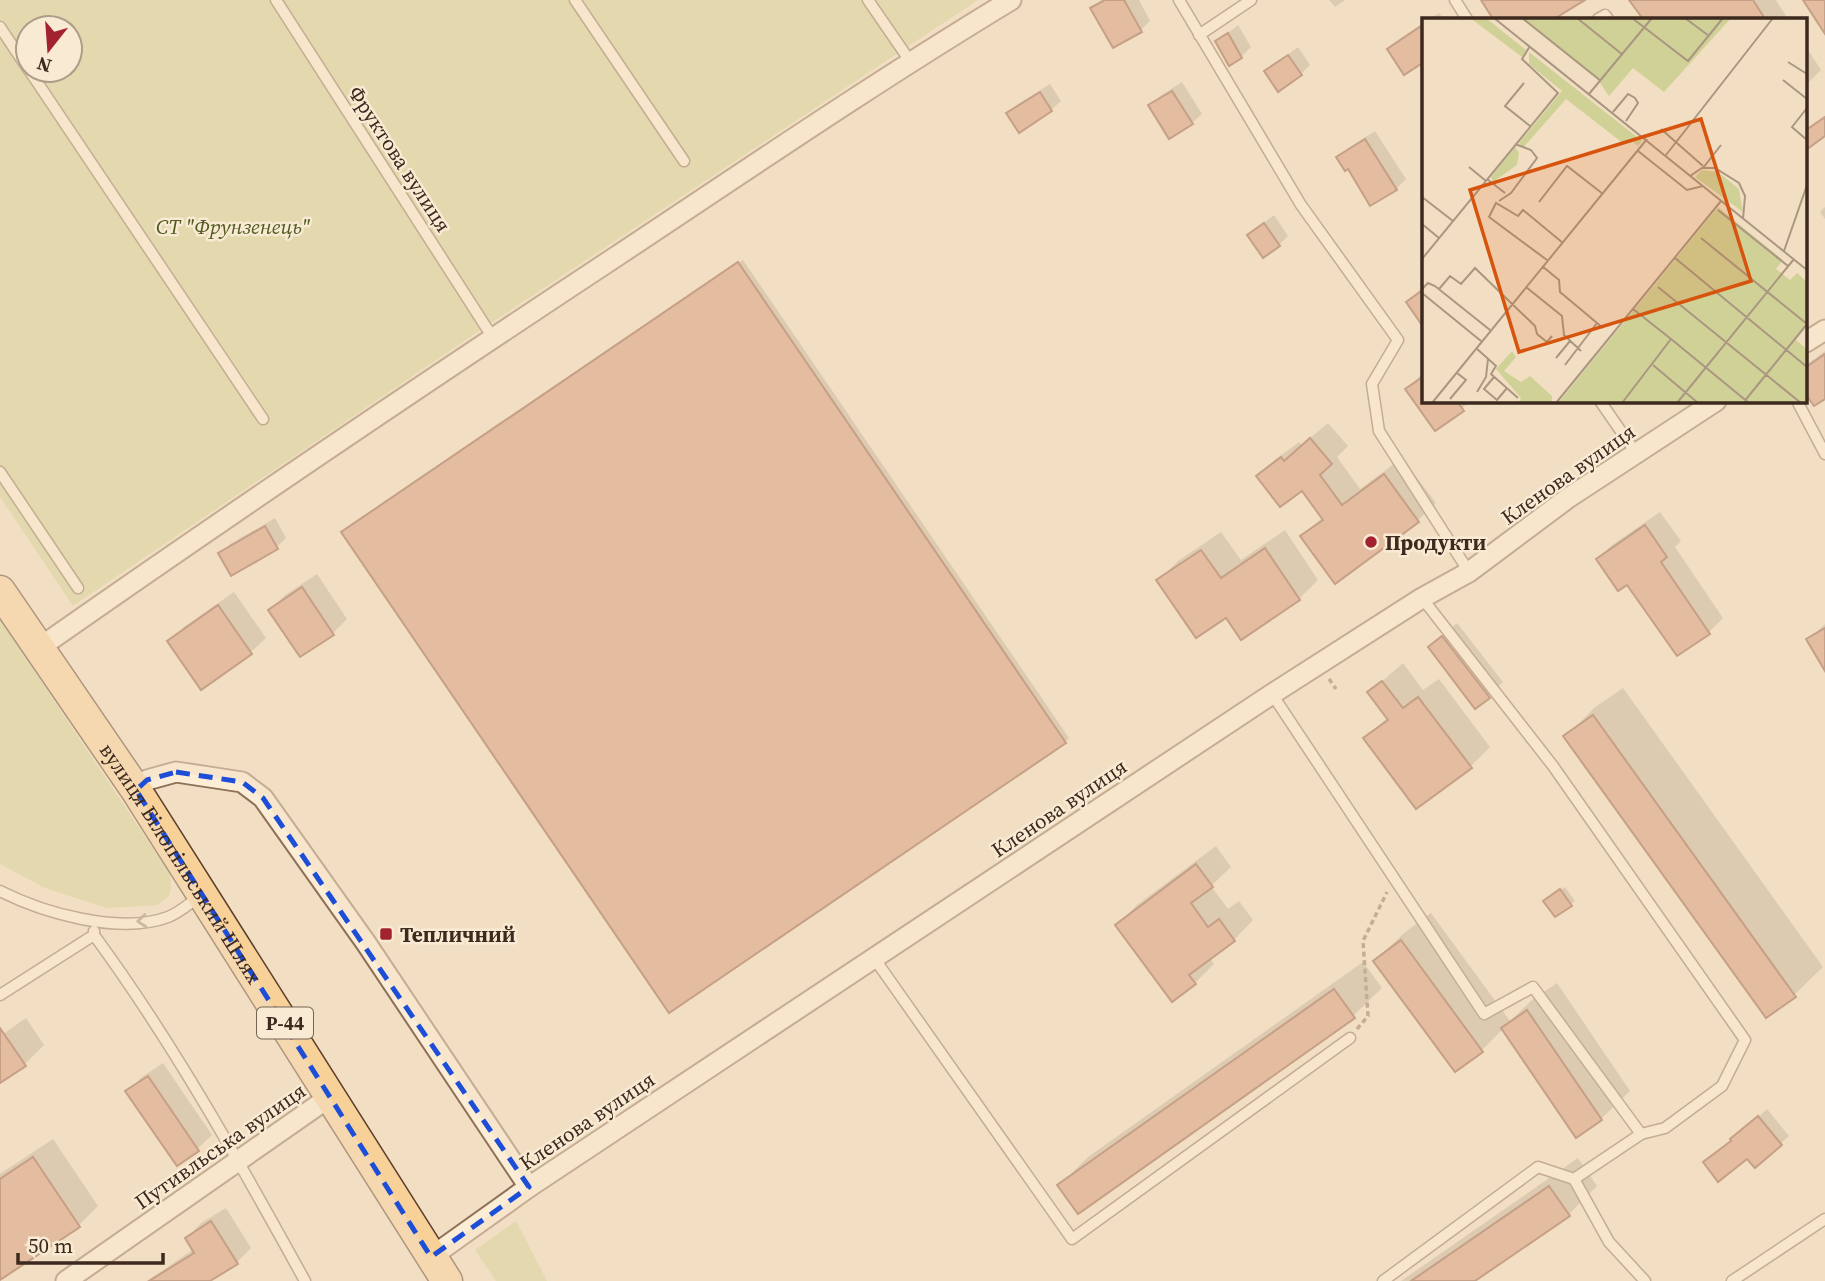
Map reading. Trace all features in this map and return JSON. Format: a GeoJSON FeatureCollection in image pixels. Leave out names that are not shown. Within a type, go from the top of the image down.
{"type":"FeatureCollection","features":[{"type":"Feature","properties":{"kind":"main road","name":"вулиця Білопільський Шлях"},"geometry":{"type":"LineString","coordinates":[[0,591],[136,790],[439,1269]]}},
{"type":"Feature","properties":{"kind":"street"},"geometry":{"type":"LineString","coordinates":[[39,648],[242,505],[910,61],[1011,0]]}},
{"type":"Feature","properties":{"kind":"street"},"geometry":{"type":"LineString","coordinates":[[1808,341],[1825,330]]}},
{"type":"Feature","properties":{"kind":"street","name":"Кленова вулиця"},"geometry":{"type":"LineString","coordinates":[[439,1269],[529,1187],[1272,694],[1422,598],[1469,572],[1568,498],[1714,402]]}},
{"type":"Feature","properties":{"kind":"street"},"geometry":{"type":"LineString","coordinates":[[136,790],[147,780],[176,772],[242,782],[263,798],[366,943],[529,1187]]}},
{"type":"Feature","properties":{"kind":"street","name":"Путивльська вулиця"},"geometry":{"type":"LineString","coordinates":[[66,1281],[331,1096]]}},
{"type":"Feature","properties":{"kind":"lane","name":"Фруктова вулиця"},"geometry":{"type":"LineString","coordinates":[[276,0],[493,338]]}},
{"type":"Feature","properties":{"kind":"lane"},"geometry":{"type":"LineString","coordinates":[[575,0],[684,161]]}},
{"type":"Feature","properties":{"kind":"lane"},"geometry":{"type":"LineString","coordinates":[[868,0],[910,61]]}},
{"type":"Feature","properties":{"kind":"lane"},"geometry":{"type":"LineString","coordinates":[[1179,0],[1301,205],[1398,340],[1372,384],[1379,431],[1469,572]]}},
{"type":"Feature","properties":{"kind":"lane"},"geometry":{"type":"LineString","coordinates":[[1199,35],[1251,0]]}},
{"type":"Feature","properties":{"kind":"lane"},"geometry":{"type":"LineString","coordinates":[[1455,0],[1466,18]]}},
{"type":"Feature","properties":{"kind":"lane"},"geometry":{"type":"LineString","coordinates":[[0,27],[14,48]]}},
{"type":"Feature","properties":{"kind":"lane"},"geometry":{"type":"LineString","coordinates":[[38,84],[263,419]]}},
{"type":"Feature","properties":{"kind":"lane"},"geometry":{"type":"LineString","coordinates":[[1601,402],[1636,453]]}},
{"type":"Feature","properties":{"kind":"lane"},"geometry":{"type":"LineString","coordinates":[[1798,402],[1825,454]]}},
{"type":"Feature","properties":{"kind":"lane"},"geometry":{"type":"LineString","coordinates":[[0,472],[78,588]]}},
{"type":"Feature","properties":{"kind":"lane"},"geometry":{"type":"LineString","coordinates":[[1422,598],[1553,766],[1745,1040],[1722,1086],[1665,1128],[1641,1134],[1574,1179]]}},
{"type":"Feature","properties":{"kind":"lane"},"geometry":{"type":"LineString","coordinates":[[1272,694],[1484,1014],[1533,987],[1641,1134]]}},
{"type":"Feature","properties":{"kind":"lane"},"geometry":{"type":"LineString","coordinates":[[0,891],[54,913],[104,923],[143,922],[169,917],[203,895]]}},
{"type":"Feature","properties":{"kind":"lane"},"geometry":{"type":"LineString","coordinates":[[95,921],[94,935],[127,981],[238,1160],[305,1281]]}},
{"type":"Feature","properties":{"kind":"lane"},"geometry":{"type":"LineString","coordinates":[[0,995],[94,935]]}},
{"type":"Feature","properties":{"kind":"lane"},"geometry":{"type":"LineString","coordinates":[[874,958],[1072,1239],[1350,1038]]}},
{"type":"Feature","properties":{"kind":"lane"},"geometry":{"type":"LineString","coordinates":[[1383,1281],[1538,1167],[1574,1179],[1609,1242],[1645,1281]]}},
{"type":"Feature","properties":{"kind":"lane"},"geometry":{"type":"LineString","coordinates":[[1732,1281],[1825,1219]]}},
{"type":"Feature","properties":{"kind":"path"},"geometry":{"type":"LineString","coordinates":[[1350,1038],[1368,1016],[1363,941],[1394,878]]}},
{"type":"Feature","properties":{"kind":"highlighted area"},"geometry":{"type":"Polygon","coordinates":[[[176,772],[242,782],[263,798],[529,1187],[431,1257],[136,790],[147,780],[176,772]]]}},
{"type":"Feature","properties":{"kind":"green space","name":"СТ \"Фрунзенець\""},"geometry":{"type":"Polygon","coordinates":[[[0,0],[978,0],[485,327],[73,606],[0,497],[0,0]]]}},
{"type":"Feature","properties":{"kind":"green space"},"geometry":{"type":"Polygon","coordinates":[[[0,620],[170,874],[169,896],[157,905],[107,908],[45,888],[0,864],[0,620]]]}},
{"type":"Feature","properties":{"kind":"green space"},"geometry":{"type":"Polygon","coordinates":[[[516,1221],[547,1281],[496,1281],[475,1250],[516,1221]]]}},
{"type":"Feature","properties":{"kind":"building"},"geometry":{"type":"Polygon","coordinates":[[[1105,0],[1124,0],[1142,32],[1113,48],[1090,8],[1105,0]]]}},
{"type":"Feature","properties":{"kind":"building"},"geometry":{"type":"Polygon","coordinates":[[[1481,0],[1585,0],[1556,18],[1492,18],[1481,0]]]}},
{"type":"Feature","properties":{"kind":"building"},"geometry":{"type":"Polygon","coordinates":[[[1629,0],[1753,0],[1764,18],[1642,18],[1629,0]]]}},
{"type":"Feature","properties":{"kind":"building"},"geometry":{"type":"Polygon","coordinates":[[[1803,0],[1825,0],[1825,34],[1803,0]]]}},
{"type":"Feature","properties":{"kind":"building"},"geometry":{"type":"Polygon","coordinates":[[[1422,25],[1422,63],[1404,75],[1387,49],[1422,25]]]}},
{"type":"Feature","properties":{"kind":"building"},"geometry":{"type":"Polygon","coordinates":[[[1228,33],[1242,58],[1229,66],[1215,41],[1228,33]]]}},
{"type":"Feature","properties":{"kind":"building"},"geometry":{"type":"Polygon","coordinates":[[[1288,55],[1302,75],[1278,92],[1264,71],[1288,55]]]}},
{"type":"Feature","properties":{"kind":"building"},"geometry":{"type":"Polygon","coordinates":[[[1172,91],[1193,124],[1169,139],[1148,105],[1172,91]]]}},
{"type":"Feature","properties":{"kind":"building"},"geometry":{"type":"Polygon","coordinates":[[[1040,92],[1052,111],[1019,133],[1006,113],[1040,92]]]}},
{"type":"Feature","properties":{"kind":"building"},"geometry":{"type":"Polygon","coordinates":[[[1825,117],[1825,136],[1808,149],[1808,129],[1825,117]]]}},
{"type":"Feature","properties":{"kind":"building"},"geometry":{"type":"Polygon","coordinates":[[[1365,139],[1397,190],[1370,206],[1348,169],[1345,171],[1336,157],[1365,139]]]}},
{"type":"Feature","properties":{"kind":"building"},"geometry":{"type":"Polygon","coordinates":[[[1264,223],[1280,246],[1263,258],[1247,235],[1264,223]]]}},
{"type":"Feature","properties":{"kind":"building"},"geometry":{"type":"Polygon","coordinates":[[[738,262],[1066,743],[669,1013],[341,532],[738,262]]]}},
{"type":"Feature","properties":{"kind":"building"},"geometry":{"type":"Polygon","coordinates":[[[1422,290],[1422,325],[1406,302],[1422,290]]]}},
{"type":"Feature","properties":{"kind":"building"},"geometry":{"type":"Polygon","coordinates":[[[1825,354],[1825,399],[1814,406],[1808,398],[1808,366],[1825,354]]]}},
{"type":"Feature","properties":{"kind":"building"},"geometry":{"type":"Polygon","coordinates":[[[1422,377],[1422,402],[1458,402],[1464,411],[1435,431],[1405,389],[1422,377]]]}},
{"type":"Feature","properties":{"kind":"building"},"geometry":{"type":"Polygon","coordinates":[[[1310,438],[1332,464],[1320,475],[1342,505],[1384,474],[1419,522],[1335,584],[1300,536],[1323,520],[1302,491],[1280,507],[1256,476],[1281,457],[1284,461],[1310,438]]]}},
{"type":"Feature","properties":{"kind":"building"},"geometry":{"type":"Polygon","coordinates":[[[1645,525],[1667,557],[1661,562],[1710,634],[1677,656],[1627,585],[1618,591],[1596,559],[1645,525]]]}},
{"type":"Feature","properties":{"kind":"building"},"geometry":{"type":"Polygon","coordinates":[[[265,526],[278,549],[231,576],[218,553],[265,526]]]}},
{"type":"Feature","properties":{"kind":"building"},"geometry":{"type":"Polygon","coordinates":[[[1265,548],[1300,600],[1241,640],[1226,618],[1196,638],[1156,580],[1201,550],[1221,578],[1265,548]]]}},
{"type":"Feature","properties":{"kind":"building"},"geometry":{"type":"Polygon","coordinates":[[[302,587],[334,635],[300,657],[268,610],[302,587]]]}},
{"type":"Feature","properties":{"kind":"building"},"geometry":{"type":"Polygon","coordinates":[[[218,605],[252,654],[201,690],[167,641],[218,605]]]}},
{"type":"Feature","properties":{"kind":"building"},"geometry":{"type":"Polygon","coordinates":[[[1825,628],[1825,671],[1806,639],[1825,628]]]}},
{"type":"Feature","properties":{"kind":"building"},"geometry":{"type":"Polygon","coordinates":[[[1442,636],[1490,698],[1475,709],[1428,647],[1442,636]]]}},
{"type":"Feature","properties":{"kind":"building"},"geometry":{"type":"Polygon","coordinates":[[[1382,681],[1403,708],[1418,697],[1472,768],[1416,809],[1363,738],[1388,720],[1367,692],[1382,681]]]}},
{"type":"Feature","properties":{"kind":"building"},"geometry":{"type":"Polygon","coordinates":[[[1593,715],[1796,997],[1766,1018],[1563,736],[1593,715]]]}},
{"type":"Feature","properties":{"kind":"building"},"geometry":{"type":"Polygon","coordinates":[[[1196,864],[1213,887],[1191,903],[1208,927],[1219,919],[1235,941],[1189,975],[1196,984],[1172,1002],[1115,925],[1196,864]]]}},
{"type":"Feature","properties":{"kind":"building"},"geometry":{"type":"Polygon","coordinates":[[[1560,889],[1572,906],[1555,917],[1543,901],[1560,889]]]}},
{"type":"Feature","properties":{"kind":"building"},"geometry":{"type":"Polygon","coordinates":[[[1401,940],[1483,1052],[1455,1072],[1373,961],[1401,940]]]}},
{"type":"Feature","properties":{"kind":"building"},"geometry":{"type":"Polygon","coordinates":[[[1334,989],[1355,1018],[1078,1214],[1057,1185],[1334,989]]]}},
{"type":"Feature","properties":{"kind":"building"},"geometry":{"type":"Polygon","coordinates":[[[1527,1010],[1602,1120],[1576,1138],[1501,1028],[1527,1010]]]}},
{"type":"Feature","properties":{"kind":"building"},"geometry":{"type":"Polygon","coordinates":[[[0,1028],[26,1066],[0,1083],[0,1028]]]}},
{"type":"Feature","properties":{"kind":"building"},"geometry":{"type":"Polygon","coordinates":[[[148,1076],[199,1151],[177,1166],[125,1091],[148,1076]]]}},
{"type":"Feature","properties":{"kind":"building"},"geometry":{"type":"Polygon","coordinates":[[[1758,1116],[1782,1145],[1755,1168],[1747,1159],[1718,1182],[1703,1162],[1758,1116]]]}},
{"type":"Feature","properties":{"kind":"building"},"geometry":{"type":"Polygon","coordinates":[[[33,1157],[80,1227],[0,1280],[0,1179],[33,1157]]]}},
{"type":"Feature","properties":{"kind":"building"},"geometry":{"type":"Polygon","coordinates":[[[1549,1186],[1570,1216],[1475,1281],[1411,1281],[1549,1186]]]}},
{"type":"Feature","properties":{"kind":"building"},"geometry":{"type":"Polygon","coordinates":[[[211,1221],[238,1264],[210,1281],[149,1281],[194,1253],[185,1238],[211,1221]]]}},
{"type":"Feature","properties":{"kind":"place","name":"Продукти"},"geometry":{"type":"Point","coordinates":[1371,542]}},
{"type":"Feature","properties":{"kind":"place","name":"Тепличний"},"geometry":{"type":"Point","coordinates":[386,934]}}]}
